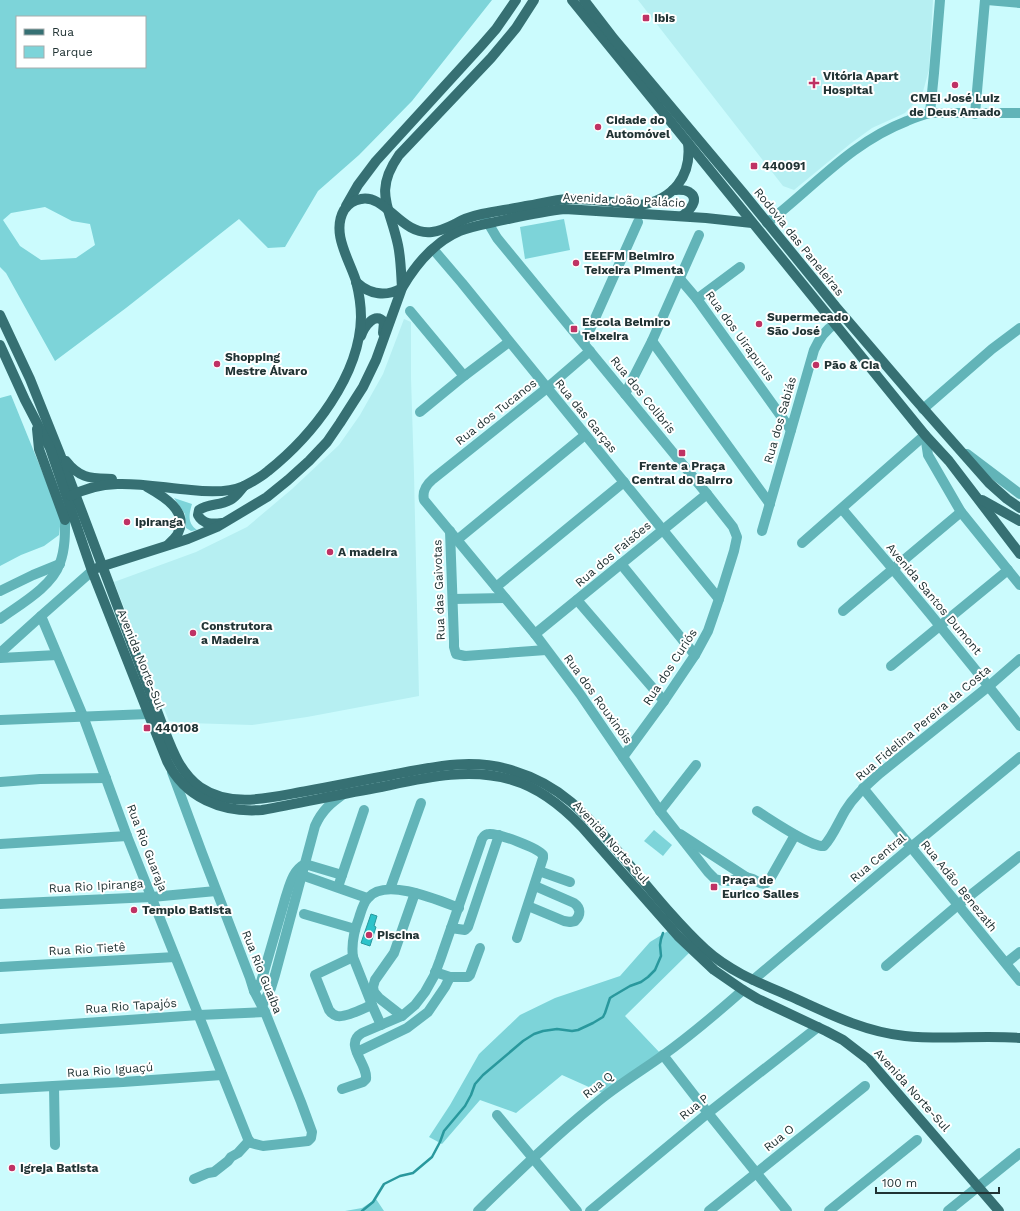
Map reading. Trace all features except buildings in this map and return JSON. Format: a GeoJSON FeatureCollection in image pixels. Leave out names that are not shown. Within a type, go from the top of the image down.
{"type":"FeatureCollection","features":[{"type":"Feature","properties":{"kind":"main road"},"geometry":{"type":"LineString","coordinates":[[355,351],[361,320],[360,299],[356,282],[341,239],[340,223],[350,196],[376,161],[496,29],[516,0]]}},
{"type":"Feature","properties":{"kind":"main road"},"geometry":{"type":"LineString","coordinates":[[356,282],[366,290],[378,293],[391,293],[402,288],[398,245],[385,199],[389,173],[399,155],[491,58],[516,28],[534,0]]}},
{"type":"Feature","properties":{"kind":"main road","name":"Rodovia das Paneleiras"},"geometry":{"type":"LineString","coordinates":[[572,0],[752,223],[989,483],[1020,508]]}},
{"type":"Feature","properties":{"kind":"main road","name":"Rodovia das Paneleiras"},"geometry":{"type":"LineString","coordinates":[[584,0],[614,39],[767,223],[832,311],[836,324],[925,435],[949,461],[979,498],[1020,554]]}},
{"type":"Feature","properties":{"kind":"main road","name":"Avenida João Palácio"},"geometry":{"type":"LineString","coordinates":[[343,212],[350,204],[365,198],[375,201],[411,229],[427,233],[442,230],[464,220],[483,214],[568,199],[640,204],[655,202],[678,185],[685,172],[688,158],[688,143]]}},
{"type":"Feature","properties":{"kind":"main road"},"geometry":{"type":"LineString","coordinates":[[673,190],[683,190],[689,192],[693,196],[694,201],[692,207],[682,216]]}},
{"type":"Feature","properties":{"kind":"main road","name":"Avenida João Palácio"},"geometry":{"type":"LineString","coordinates":[[92,571],[102,566],[206,532],[227,522],[267,497],[313,457],[327,442],[363,387],[376,360],[402,288],[418,264],[445,239],[461,231],[488,223],[565,209],[682,216],[752,223]]}},
{"type":"Feature","properties":{"kind":"main road"},"geometry":{"type":"LineString","coordinates":[[0,315],[30,378],[60,454],[71,497]]}},
{"type":"Feature","properties":{"kind":"main road"},"geometry":{"type":"LineString","coordinates":[[71,497],[102,486],[129,483],[207,492],[225,491],[244,486],[267,472],[309,432],[336,394],[344,379],[363,330],[376,318],[382,319],[385,327],[376,360]]}},
{"type":"Feature","properties":{"kind":"main road"},"geometry":{"type":"LineString","coordinates":[[0,345],[50,448],[71,497]]}},
{"type":"Feature","properties":{"kind":"main road"},"geometry":{"type":"LineString","coordinates":[[36,421],[40,449],[65,520]]}},
{"type":"Feature","properties":{"kind":"main road"},"geometry":{"type":"LineString","coordinates":[[60,454],[73,469],[83,476],[95,479],[118,480],[129,483]]}},
{"type":"Feature","properties":{"kind":"main road"},"geometry":{"type":"LineString","coordinates":[[142,484],[168,500],[178,513],[180,523],[178,534],[166,546]]}},
{"type":"Feature","properties":{"kind":"main road"},"geometry":{"type":"LineString","coordinates":[[227,522],[215,524],[206,523],[200,519],[198,512],[206,506],[228,501],[237,495],[244,486]]}},
{"type":"Feature","properties":{"kind":"main road","name":"Avenida Norte-Sul"},"geometry":{"type":"LineString","coordinates":[[71,497],[102,566],[173,752],[185,772],[201,787],[219,796],[229,799],[242,800],[280,796],[446,765],[480,764],[494,766],[526,775],[545,783],[574,804],[674,917],[706,950],[730,968],[753,980],[840,1018],[864,1028],[888,1034],[914,1037],[1020,1038]]}},
{"type":"Feature","properties":{"kind":"main road","name":"Avenida Norte-Sul"},"geometry":{"type":"LineString","coordinates":[[71,497],[92,571],[148,714],[172,770],[182,783],[196,795],[214,804],[237,810],[262,810],[419,779],[443,776],[470,774],[492,776],[504,778],[534,789],[551,799],[582,827],[678,936],[714,970],[743,990],[771,1006],[843,1040],[869,1060],[998,1211]]}},
{"type":"Feature","properties":{"kind":"main road"},"geometry":{"type":"LineString","coordinates":[[979,498],[1020,521]]}},
{"type":"Feature","properties":{"kind":"street"},"geometry":{"type":"LineString","coordinates":[[930,114],[940,0]]}},
{"type":"Feature","properties":{"kind":"street"},"geometry":{"type":"LineString","coordinates":[[975,114],[986,0],[1020,3]]}},
{"type":"Feature","properties":{"kind":"street"},"geometry":{"type":"LineString","coordinates":[[767,223],[787,208],[823,175],[862,144],[890,128],[922,115],[930,114],[1020,113]]}},
{"type":"Feature","properties":{"kind":"street","name":"Rua dos Colibris"},"geometry":{"type":"LineString","coordinates":[[483,214],[504,247],[707,494],[733,527],[737,537]]}},
{"type":"Feature","properties":{"kind":"street"},"geometry":{"type":"LineString","coordinates":[[587,347],[638,222]]}},
{"type":"Feature","properties":{"kind":"street"},"geometry":{"type":"LineString","coordinates":[[625,394],[652,341],[699,235]]}},
{"type":"Feature","properties":{"kind":"street","name":"Rua das Garças"},"geometry":{"type":"LineString","coordinates":[[433,249],[462,282],[509,342],[720,599]]}},
{"type":"Feature","properties":{"kind":"street"},"geometry":{"type":"LineString","coordinates":[[697,299],[740,267]]}},
{"type":"Feature","properties":{"kind":"street","name":"Rua dos Uirapurus"},"geometry":{"type":"LineString","coordinates":[[680,279],[697,299],[791,430]]}},
{"type":"Feature","properties":{"kind":"street"},"geometry":{"type":"LineString","coordinates":[[410,311],[464,376]]}},
{"type":"Feature","properties":{"kind":"street","name":"Rua dos Sabiás"},"geometry":{"type":"LineString","coordinates":[[762,531],[817,344],[826,331],[836,324]]}},
{"type":"Feature","properties":{"kind":"street"},"geometry":{"type":"LineString","coordinates":[[923,409],[992,349],[1020,328]]}},
{"type":"Feature","properties":{"kind":"street"},"geometry":{"type":"LineString","coordinates":[[652,341],[770,504]]}},
{"type":"Feature","properties":{"kind":"street"},"geometry":{"type":"LineString","coordinates":[[420,412],[509,342]]}},
{"type":"Feature","properties":{"kind":"street","name":"Rua dos Tucanos"},"geometry":{"type":"LineString","coordinates":[[423,497],[426,486],[433,479],[548,388],[587,347]]}},
{"type":"Feature","properties":{"kind":"street"},"geometry":{"type":"LineString","coordinates":[[457,540],[585,435]]}},
{"type":"Feature","properties":{"kind":"street"},"geometry":{"type":"LineString","coordinates":[[802,543],[925,435]]}},
{"type":"Feature","properties":{"kind":"street"},"geometry":{"type":"LineString","coordinates":[[925,435],[928,455],[961,512],[1020,585]]}},
{"type":"Feature","properties":{"kind":"street"},"geometry":{"type":"LineString","coordinates":[[957,447],[1020,494]]}},
{"type":"Feature","properties":{"kind":"street"},"geometry":{"type":"LineString","coordinates":[[496,587],[624,482]]}},
{"type":"Feature","properties":{"kind":"street","name":"Rua dos Faisões"},"geometry":{"type":"LineString","coordinates":[[535,634],[707,494]]}},
{"type":"Feature","properties":{"kind":"street"},"geometry":{"type":"LineString","coordinates":[[0,619],[43,587],[53,576],[60,564],[64,543],[65,520],[71,497]]}},
{"type":"Feature","properties":{"kind":"street","name":"Rua dos Rouxinóis"},"geometry":{"type":"LineString","coordinates":[[423,497],[535,634],[580,694],[660,811],[708,872],[715,879],[723,881],[746,877]]}},
{"type":"Feature","properties":{"kind":"street","name":"Avenida Santos Dumont"},"geometry":{"type":"LineString","coordinates":[[842,509],[893,568],[1020,726]]}},
{"type":"Feature","properties":{"kind":"street"},"geometry":{"type":"LineString","coordinates":[[844,611],[961,512]]}},
{"type":"Feature","properties":{"kind":"street","name":"Rua das Gaivotas"},"geometry":{"type":"LineString","coordinates":[[450,531],[454,647],[456,654],[464,656],[546,650]]}},
{"type":"Feature","properties":{"kind":"street","name":"Rua dos Curiós"},"geometry":{"type":"LineString","coordinates":[[623,757],[664,701],[695,655],[708,631],[720,599],[737,537]]}},
{"type":"Feature","properties":{"kind":"street"},"geometry":{"type":"LineString","coordinates":[[0,591],[60,564]]}},
{"type":"Feature","properties":{"kind":"street"},"geometry":{"type":"LineString","coordinates":[[621,564],[695,655]]}},
{"type":"Feature","properties":{"kind":"street"},"geometry":{"type":"LineString","coordinates":[[891,666],[1008,570]]}},
{"type":"Feature","properties":{"kind":"street"},"geometry":{"type":"LineString","coordinates":[[0,653],[92,571]]}},
{"type":"Feature","properties":{"kind":"street"},"geometry":{"type":"LineString","coordinates":[[452,599],[505,598]]}},
{"type":"Feature","properties":{"kind":"street"},"geometry":{"type":"LineString","coordinates":[[577,600],[664,701]]}},
{"type":"Feature","properties":{"kind":"street","name":"Rua Rio Guaraja"},"geometry":{"type":"LineString","coordinates":[[41,616],[83,716],[127,836],[249,1141]]}},
{"type":"Feature","properties":{"kind":"street"},"geometry":{"type":"LineString","coordinates":[[0,646],[11,642]]}},
{"type":"Feature","properties":{"kind":"street"},"geometry":{"type":"LineString","coordinates":[[0,658],[57,656]]}},
{"type":"Feature","properties":{"kind":"street","name":"Rua Fidelina Pereira da Costa"},"geometry":{"type":"LineString","coordinates":[[757,810],[795,835],[816,845],[824,846],[830,839],[846,809],[864,788],[906,751],[989,686],[1020,659]]}},
{"type":"Feature","properties":{"kind":"street"},"geometry":{"type":"LineString","coordinates":[[0,720],[148,714]]}},
{"type":"Feature","properties":{"kind":"street","name":"Rua Central"},"geometry":{"type":"LineString","coordinates":[[753,980],[1020,757]]}},
{"type":"Feature","properties":{"kind":"street"},"geometry":{"type":"LineString","coordinates":[[660,811],[696,764]]}},
{"type":"Feature","properties":{"kind":"street","name":"Rua Rio Guaíba"},"geometry":{"type":"LineString","coordinates":[[172,770],[254,991],[263,1009],[312,1132],[311,1138],[304,1142],[263,1146],[254,1145],[249,1141]]}},
{"type":"Feature","properties":{"kind":"street"},"geometry":{"type":"LineString","coordinates":[[0,782],[40,779],[106,778]]}},
{"type":"Feature","properties":{"kind":"street","name":"Rua Adão Benezath"},"geometry":{"type":"LineString","coordinates":[[864,788],[1020,981]]}},
{"type":"Feature","properties":{"kind":"street"},"geometry":{"type":"LineString","coordinates":[[254,991],[261,982],[290,883],[299,874],[305,864],[318,819],[328,807],[345,793]]}},
{"type":"Feature","properties":{"kind":"street"},"geometry":{"type":"LineString","coordinates":[[390,889],[421,803]]}},
{"type":"Feature","properties":{"kind":"street"},"geometry":{"type":"LineString","coordinates":[[338,887],[364,810]]}},
{"type":"Feature","properties":{"kind":"street"},"geometry":{"type":"LineString","coordinates":[[674,829],[746,877],[765,884],[770,879],[795,835]]}},
{"type":"Feature","properties":{"kind":"street"},"geometry":{"type":"LineString","coordinates":[[342,1089],[363,1082],[366,1079],[365,1070],[357,1052],[355,1043],[357,1037],[402,1016],[415,1005],[425,992],[435,972],[482,839],[488,834],[499,835],[530,847],[542,853],[544,858],[517,938]]}},
{"type":"Feature","properties":{"kind":"street"},"geometry":{"type":"LineString","coordinates":[[451,928],[465,930],[468,927],[499,835]]}},
{"type":"Feature","properties":{"kind":"street"},"geometry":{"type":"LineString","coordinates":[[0,844],[127,836]]}},
{"type":"Feature","properties":{"kind":"street"},"geometry":{"type":"LineString","coordinates":[[886,966],[958,905],[1020,856]]}},
{"type":"Feature","properties":{"kind":"street"},"geometry":{"type":"LineString","coordinates":[[305,864],[342,874]]}},
{"type":"Feature","properties":{"kind":"street"},"geometry":{"type":"LineString","coordinates":[[539,871],[570,882]]}},
{"type":"Feature","properties":{"kind":"street"},"geometry":{"type":"LineString","coordinates":[[299,874],[368,898]]}},
{"type":"Feature","properties":{"kind":"street"},"geometry":{"type":"LineString","coordinates":[[263,1009],[271,988],[299,874]]}},
{"type":"Feature","properties":{"kind":"street"},"geometry":{"type":"LineString","coordinates":[[528,906],[567,921],[575,921],[579,915],[579,908],[574,903],[535,886]]}},
{"type":"Feature","properties":{"kind":"street"},"geometry":{"type":"LineString","coordinates":[[381,1025],[353,957],[352,946],[355,929],[359,916],[368,898],[376,893],[390,889],[416,893],[458,908]]}},
{"type":"Feature","properties":{"kind":"street","name":"Rua Rio Ipiranga"},"geometry":{"type":"LineString","coordinates":[[0,904],[152,897],[216,891]]}},
{"type":"Feature","properties":{"kind":"street"},"geometry":{"type":"LineString","coordinates":[[402,1016],[379,998],[374,992],[373,987],[375,980],[394,953],[416,893]]}},
{"type":"Feature","properties":{"kind":"street"},"geometry":{"type":"LineString","coordinates":[[304,914],[355,929]]}},
{"type":"Feature","properties":{"kind":"street"},"geometry":{"type":"LineString","coordinates":[[435,972],[450,977],[468,977],[480,948]]}},
{"type":"Feature","properties":{"kind":"street"},"geometry":{"type":"LineString","coordinates":[[1006,964],[1020,952]]}},
{"type":"Feature","properties":{"kind":"street","name":"Rua Rio Tietê"},"geometry":{"type":"LineString","coordinates":[[0,967],[175,957]]}},
{"type":"Feature","properties":{"kind":"street"},"geometry":{"type":"LineString","coordinates":[[353,957],[315,975],[329,1010],[333,1014],[337,1016],[345,1015],[372,1005]]}},
{"type":"Feature","properties":{"kind":"street"},"geometry":{"type":"LineString","coordinates":[[357,1052],[407,1028],[428,1012],[450,977]]}},
{"type":"Feature","properties":{"kind":"street"},"geometry":{"type":"LineString","coordinates":[[250,978],[271,988]]}},
{"type":"Feature","properties":{"kind":"street","name":"Rua Q"},"geometry":{"type":"LineString","coordinates":[[478,1211],[532,1159],[596,1103],[714,1016],[743,990]]}},
{"type":"Feature","properties":{"kind":"street","name":"Rua Rio Tapajós"},"geometry":{"type":"LineString","coordinates":[[0,1029],[263,1009]]}},
{"type":"Feature","properties":{"kind":"street","name":"Rua P"},"geometry":{"type":"LineString","coordinates":[[590,1211],[708,1113],[818,1027]]}},
{"type":"Feature","properties":{"kind":"street"},"geometry":{"type":"LineString","coordinates":[[663,1055],[787,1211]]}},
{"type":"Feature","properties":{"kind":"street","name":"Rua Rio Iguaçú"},"geometry":{"type":"LineString","coordinates":[[0,1089],[222,1075]]}},
{"type":"Feature","properties":{"kind":"street"},"geometry":{"type":"LineString","coordinates":[[54,1086],[55,1145]]}},
{"type":"Feature","properties":{"kind":"street","name":"Rua O"},"geometry":{"type":"LineString","coordinates":[[710,1211],[865,1086]]}},
{"type":"Feature","properties":{"kind":"street"},"geometry":{"type":"LineString","coordinates":[[497,1115],[532,1159],[577,1211]]}},
{"type":"Feature","properties":{"kind":"street"},"geometry":{"type":"LineString","coordinates":[[828,1211],[917,1140]]}},
{"type":"Feature","properties":{"kind":"street"},"geometry":{"type":"LineString","coordinates":[[194,1179],[214,1172],[228,1161],[230,1157],[238,1153],[249,1141]]}},
{"type":"Feature","properties":{"kind":"street"},"geometry":{"type":"LineString","coordinates":[[948,1211],[1020,1153]]}},
{"type":"Feature","properties":{"kind":"shaded area","name":"Vitória Apart Hospital"},"geometry":{"type":"Polygon","coordinates":[[[638,0],[933,0],[929,70],[922,95],[905,113],[872,128],[794,190],[783,186],[638,0]]]}},
{"type":"Feature","properties":{"kind":"shaded area","name":"A madeira"},"geometry":{"type":"Polygon","coordinates":[[[404,319],[411,322],[419,696],[307,717],[252,725],[169,721],[114,582],[196,552],[247,527],[292,489],[339,445],[360,415],[383,374],[404,319]]]}},
{"type":"Feature","properties":{"kind":"shaded area","name":"Piscina"},"geometry":{"type":"Polygon","coordinates":[[[371,914],[377,916],[374,926],[376,927],[370,946],[361,943],[371,914]]]}},
{"type":"Feature","properties":{"kind":"green space"},"geometry":{"type":"Polygon","coordinates":[[[0,0],[492,0],[412,101],[359,155],[318,191],[285,247],[268,248],[239,219],[126,308],[55,361],[6,273],[0,267],[0,0]],[[45,207],[11,213],[3,220],[20,246],[41,260],[76,258],[95,245],[90,224],[72,221],[45,207]]]}},
{"type":"Feature","properties":{"kind":"green space"},"geometry":{"type":"Polygon","coordinates":[[[564,219],[570,250],[525,259],[520,227],[564,219]]]}},
{"type":"Feature","properties":{"kind":"green space"},"geometry":{"type":"Polygon","coordinates":[[[11,395],[61,518],[59,535],[44,546],[21,555],[0,566],[0,398],[11,395]]]}},
{"type":"Feature","properties":{"kind":"green space"},"geometry":{"type":"Polygon","coordinates":[[[174,498],[192,504],[190,521],[197,530],[191,531],[186,528],[185,514],[174,498]]]}},
{"type":"Feature","properties":{"kind":"green space"},"geometry":{"type":"Polygon","coordinates":[[[654,830],[672,845],[663,856],[644,841],[654,830]]]}},
{"type":"Feature","properties":{"kind":"green space"},"geometry":{"type":"Polygon","coordinates":[[[668,931],[689,953],[625,1016],[661,1054],[609,1096],[562,1075],[516,1113],[480,1100],[442,1144],[429,1137],[450,1105],[479,1054],[520,1015],[555,998],[620,976],[650,942],[668,931]]]}},
{"type":"Feature","properties":{"kind":"green space"},"geometry":{"type":"Polygon","coordinates":[[[376,1199],[384,1211],[345,1211],[362,1208],[376,1199]]]}},
{"type":"Feature","properties":{"kind":"waterway"},"geometry":{"type":"LineString","coordinates":[[362,1211],[373,1202],[384,1184],[400,1176],[413,1173],[432,1157],[444,1131],[465,1106],[475,1084],[483,1075],[523,1041],[534,1034],[543,1031],[557,1029],[572,1031],[578,1030],[593,1023],[603,1017],[610,998],[648,977],[655,970],[661,956],[660,945],[663,933]]}},
{"type":"Feature","properties":{"kind":"place","name":"Ibis"},"geometry":{"type":"Point","coordinates":[646,18]}},
{"type":"Feature","properties":{"kind":"place","name":"Vitória Apart Hospital"},"geometry":{"type":"Point","coordinates":[814,83]}},
{"type":"Feature","properties":{"kind":"place","name":"CMEI José Luiz de Deus Amado"},"geometry":{"type":"Point","coordinates":[955,85]}},
{"type":"Feature","properties":{"kind":"place","name":"Cidade do Automóvel"},"geometry":{"type":"Point","coordinates":[598,127]}},
{"type":"Feature","properties":{"kind":"place","name":"440091"},"geometry":{"type":"Point","coordinates":[754,166]}},
{"type":"Feature","properties":{"kind":"place","name":"EEEFM Belmiro Teixeira Pimenta"},"geometry":{"type":"Point","coordinates":[576,263]}},
{"type":"Feature","properties":{"kind":"place","name":"Supermecado São José"},"geometry":{"type":"Point","coordinates":[759,324]}},
{"type":"Feature","properties":{"kind":"place","name":"Escola Belmiro Teixeira"},"geometry":{"type":"Point","coordinates":[574,329]}},
{"type":"Feature","properties":{"kind":"place","name":"Shopping Mestre Álvaro"},"geometry":{"type":"Point","coordinates":[217,364]}},
{"type":"Feature","properties":{"kind":"place","name":"Pão & Cia"},"geometry":{"type":"Point","coordinates":[816,365]}},
{"type":"Feature","properties":{"kind":"place","name":"Frente a Praça Central do Bairro"},"geometry":{"type":"Point","coordinates":[682,453]}},
{"type":"Feature","properties":{"kind":"place","name":"Ipiranga"},"geometry":{"type":"Point","coordinates":[127,522]}},
{"type":"Feature","properties":{"kind":"place","name":"A madeira"},"geometry":{"type":"Point","coordinates":[330,552]}},
{"type":"Feature","properties":{"kind":"place","name":"Construtora a Madeira"},"geometry":{"type":"Point","coordinates":[193,633]}},
{"type":"Feature","properties":{"kind":"place","name":"440108"},"geometry":{"type":"Point","coordinates":[147,728]}},
{"type":"Feature","properties":{"kind":"place","name":"Praça de Eurico Salles"},"geometry":{"type":"Point","coordinates":[714,887]}},
{"type":"Feature","properties":{"kind":"place","name":"Templo Batista"},"geometry":{"type":"Point","coordinates":[134,910]}},
{"type":"Feature","properties":{"kind":"place","name":"Piscina"},"geometry":{"type":"Point","coordinates":[369,935]}},
{"type":"Feature","properties":{"kind":"place","name":"Igreja Batista"},"geometry":{"type":"Point","coordinates":[12,1168]}}]}
